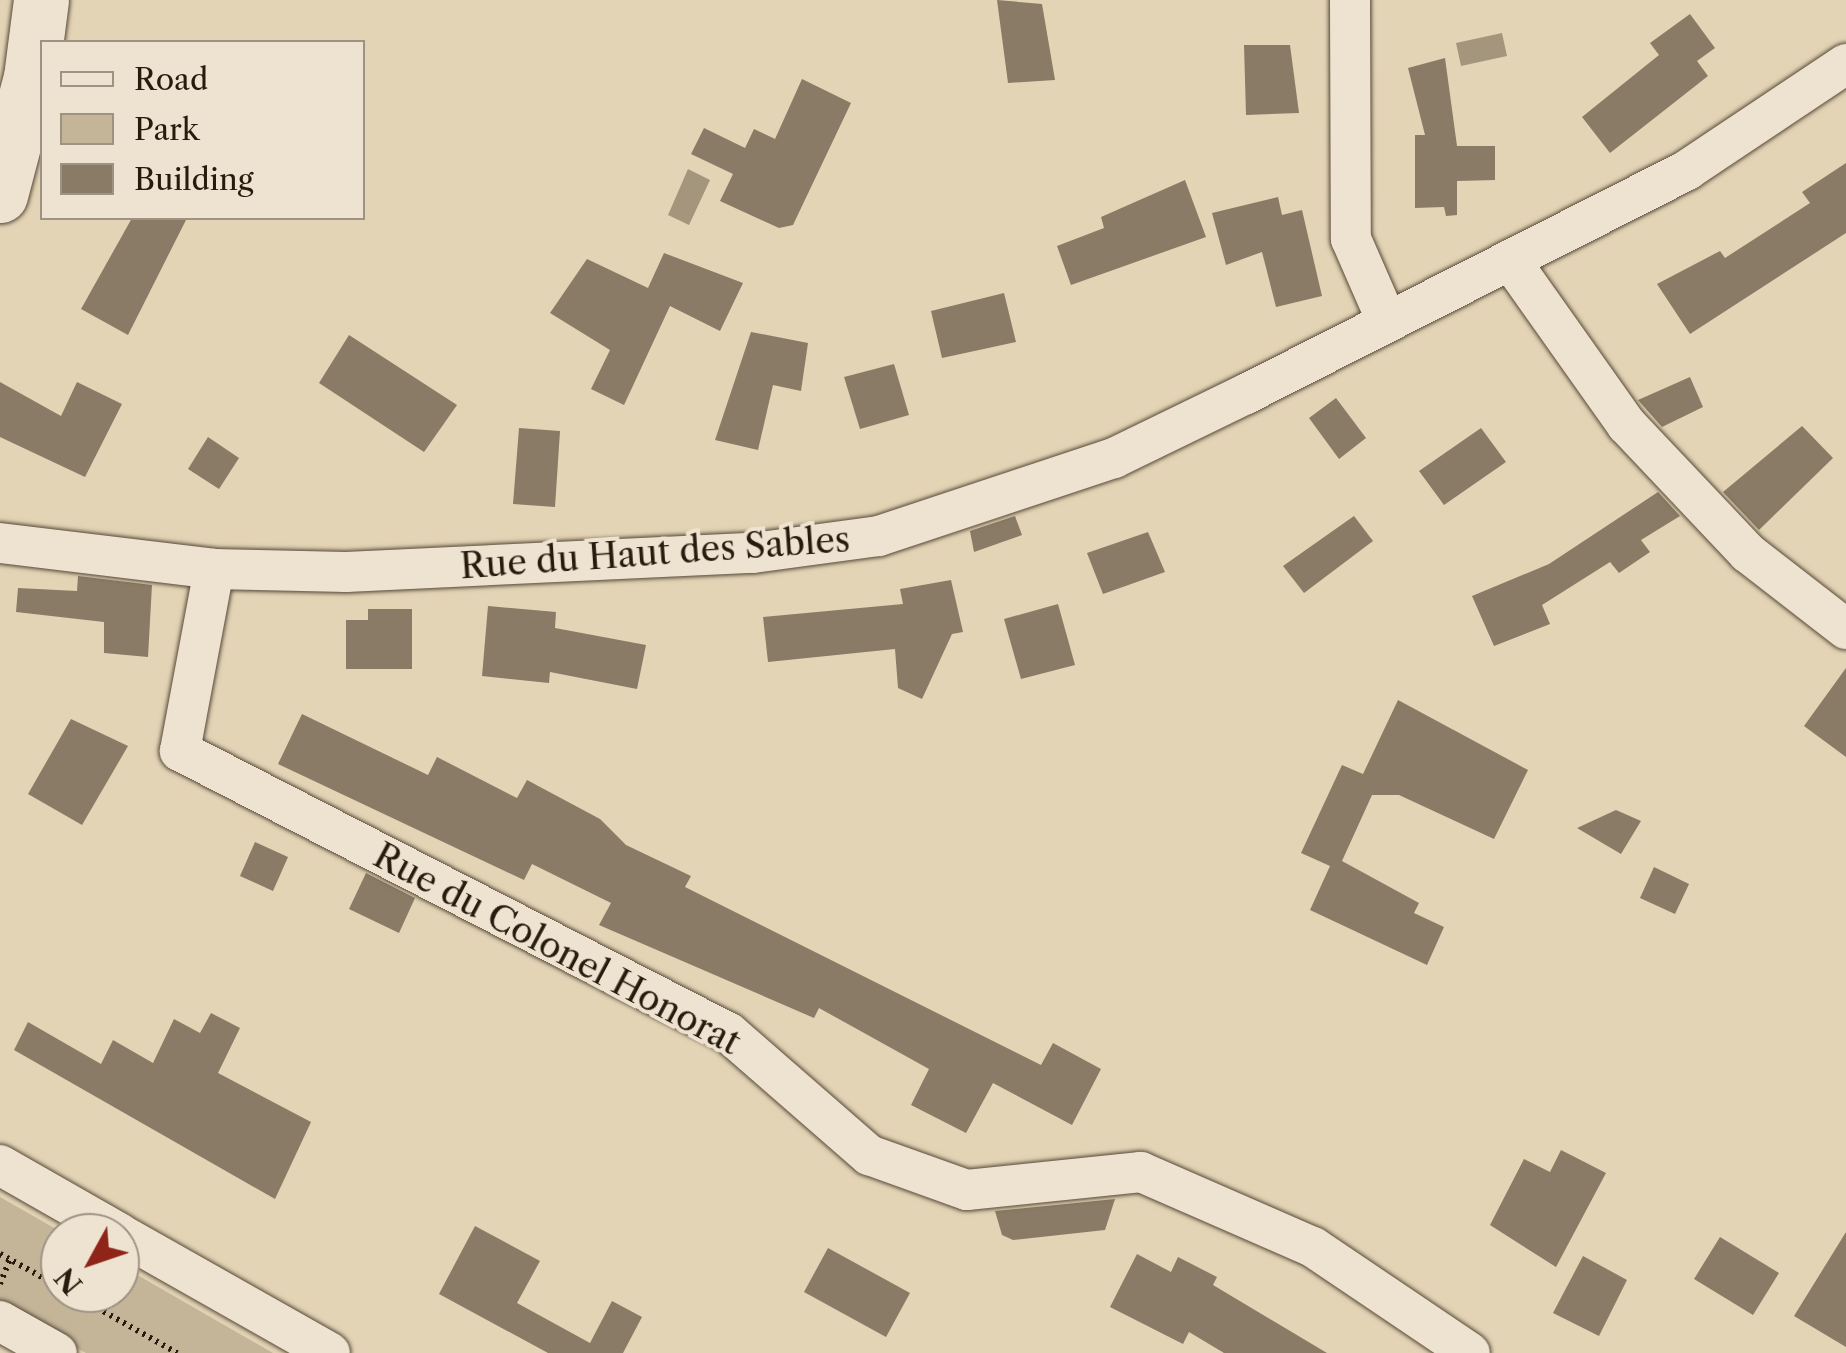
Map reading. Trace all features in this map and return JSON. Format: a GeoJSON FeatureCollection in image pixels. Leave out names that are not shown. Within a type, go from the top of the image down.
{"type":"FeatureCollection","features":[{"type":"Feature","properties":{"kind":"street"},"geometry":{"type":"LineString","coordinates":[[0,195],[31,77],[41,0]]}},
{"type":"Feature","properties":{"kind":"street"},"geometry":{"type":"LineString","coordinates":[[1339,2],[1351,240],[1385,317]]}},
{"type":"Feature","properties":{"kind":"street","name":"Rue du Haut des Sables"},"geometry":{"type":"LineString","coordinates":[[0,543],[214,568],[346,572],[714,555],[879,536],[1114,458],[1385,317],[1510,260],[1687,170],[1846,64]]}},
{"type":"Feature","properties":{"kind":"street"},"geometry":{"type":"LineString","coordinates":[[1510,260],[1627,425],[1748,554],[1846,629]]}},
{"type":"Feature","properties":{"kind":"street","name":"Rue du Colonel Honorat"},"geometry":{"type":"LineString","coordinates":[[214,568],[180,752],[730,1033],[869,1155],[966,1190],[1141,1172],[1313,1246],[1470,1353]]}},
{"type":"Feature","properties":{"kind":"street"},"geometry":{"type":"LineString","coordinates":[[0,1165],[85,1213]]}},
{"type":"Feature","properties":{"kind":"street"},"geometry":{"type":"LineString","coordinates":[[140,1244],[330,1353]]}},
{"type":"Feature","properties":{"kind":"street"},"geometry":{"type":"LineString","coordinates":[[0,1321],[57,1353]]}},
{"type":"Feature","properties":{"kind":"path"},"geometry":{"type":"LineString","coordinates":[[0,1254],[40,1276]]}},
{"type":"Feature","properties":{"kind":"path"},"geometry":{"type":"LineString","coordinates":[[1,1280],[10,1260]]}},
{"type":"Feature","properties":{"kind":"path"},"geometry":{"type":"LineString","coordinates":[[106,1313],[177,1353]]}},
{"type":"Feature","properties":{"kind":"green space"},"geometry":{"type":"Polygon","coordinates":[[[0,1197],[40,1220],[40,1313],[140,1313],[140,1277],[273,1353],[86,1353],[0,1306],[0,1197]]]}},
{"type":"Feature","properties":{"kind":"shaded area"},"geometry":{"type":"Polygon","coordinates":[[[1502,33],[1507,56],[1461,66],[1456,43],[1502,33]]]}},
{"type":"Feature","properties":{"kind":"shaded area"},"geometry":{"type":"Polygon","coordinates":[[[688,169],[710,180],[689,225],[668,215],[688,169]]]}},
{"type":"Feature","properties":{"kind":"building"},"geometry":{"type":"Polygon","coordinates":[[[997,0],[1042,4],[1055,80],[1008,83],[997,0]]]}},
{"type":"Feature","properties":{"kind":"building"},"geometry":{"type":"Polygon","coordinates":[[[1690,14],[1715,48],[1697,61],[1708,76],[1610,153],[1582,117],[1659,55],[1650,43],[1690,14]]]}},
{"type":"Feature","properties":{"kind":"building"},"geometry":{"type":"Polygon","coordinates":[[[1244,45],[1290,45],[1299,113],[1246,115],[1244,45]]]}},
{"type":"Feature","properties":{"kind":"building"},"geometry":{"type":"Polygon","coordinates":[[[1445,58],[1457,146],[1495,146],[1495,180],[1457,181],[1457,215],[1446,216],[1444,207],[1415,208],[1415,135],[1425,135],[1408,68],[1445,58]]]}},
{"type":"Feature","properties":{"kind":"building"},"geometry":{"type":"Polygon","coordinates":[[[802,79],[851,103],[793,225],[779,228],[720,201],[733,174],[691,154],[704,128],[745,148],[754,129],[775,139],[802,79]]]}},
{"type":"Feature","properties":{"kind":"building"},"geometry":{"type":"Polygon","coordinates":[[[1846,163],[1846,233],[1690,334],[1657,284],[1720,251],[1725,258],[1810,203],[1802,192],[1846,163]]]}},
{"type":"Feature","properties":{"kind":"building"},"geometry":{"type":"Polygon","coordinates":[[[1185,180],[1206,237],[1071,285],[1057,246],[1104,228],[1101,217],[1185,180]]]}},
{"type":"Feature","properties":{"kind":"building"},"geometry":{"type":"Polygon","coordinates":[[[1278,197],[1282,215],[1302,210],[1322,296],[1276,307],[1262,252],[1226,265],[1212,213],[1278,197]]]}},
{"type":"Feature","properties":{"kind":"building"},"geometry":{"type":"Polygon","coordinates":[[[131,220],[186,220],[128,335],[81,309],[131,220]]]}},
{"type":"Feature","properties":{"kind":"building"},"geometry":{"type":"Polygon","coordinates":[[[664,253],[743,283],[720,331],[670,306],[624,405],[591,389],[610,350],[550,313],[587,259],[648,288],[664,253]]]}},
{"type":"Feature","properties":{"kind":"building"},"geometry":{"type":"Polygon","coordinates":[[[1004,293],[1016,342],[942,358],[931,311],[1004,293]]]}},
{"type":"Feature","properties":{"kind":"building"},"geometry":{"type":"Polygon","coordinates":[[[751,332],[808,343],[801,391],[773,385],[758,450],[715,440],[751,332]]]}},
{"type":"Feature","properties":{"kind":"building"},"geometry":{"type":"Polygon","coordinates":[[[349,335],[457,405],[424,452],[319,383],[349,335]]]}},
{"type":"Feature","properties":{"kind":"building"},"geometry":{"type":"Polygon","coordinates":[[[894,364],[909,415],[860,429],[844,377],[894,364]]]}},
{"type":"Feature","properties":{"kind":"building"},"geometry":{"type":"Polygon","coordinates":[[[1690,377],[1703,407],[1662,427],[1638,400],[1690,377]]]}},
{"type":"Feature","properties":{"kind":"building"},"geometry":{"type":"Polygon","coordinates":[[[0,382],[61,416],[77,382],[122,404],[85,477],[0,437],[0,382]]]}},
{"type":"Feature","properties":{"kind":"building"},"geometry":{"type":"Polygon","coordinates":[[[1336,398],[1366,438],[1339,459],[1309,418],[1336,398]]]}},
{"type":"Feature","properties":{"kind":"building"},"geometry":{"type":"Polygon","coordinates":[[[1802,426],[1833,458],[1759,530],[1723,492],[1802,426]]]}},
{"type":"Feature","properties":{"kind":"building"},"geometry":{"type":"Polygon","coordinates":[[[519,428],[560,431],[555,507],[513,504],[519,428]]]}},
{"type":"Feature","properties":{"kind":"building"},"geometry":{"type":"Polygon","coordinates":[[[1481,428],[1506,462],[1444,505],[1419,471],[1481,428]]]}},
{"type":"Feature","properties":{"kind":"building"},"geometry":{"type":"Polygon","coordinates":[[[208,437],[239,458],[219,489],[188,469],[208,437]]]}},
{"type":"Feature","properties":{"kind":"building"},"geometry":{"type":"Polygon","coordinates":[[[1658,492],[1680,516],[1641,540],[1650,552],[1619,573],[1610,562],[1542,605],[1550,624],[1494,646],[1472,596],[1549,564],[1658,492]]]}},
{"type":"Feature","properties":{"kind":"building"},"geometry":{"type":"Polygon","coordinates":[[[1015,516],[1022,535],[974,552],[970,531],[1015,516]]]}},
{"type":"Feature","properties":{"kind":"building"},"geometry":{"type":"Polygon","coordinates":[[[1354,516],[1373,541],[1304,593],[1283,566],[1354,516]]]}},
{"type":"Feature","properties":{"kind":"building"},"geometry":{"type":"Polygon","coordinates":[[[1148,532],[1165,572],[1103,594],[1087,553],[1148,532]]]}},
{"type":"Feature","properties":{"kind":"building"},"geometry":{"type":"Polygon","coordinates":[[[78,576],[152,585],[148,657],[104,653],[104,622],[16,612],[18,588],[77,591],[78,576]]]}},
{"type":"Feature","properties":{"kind":"building"},"geometry":{"type":"Polygon","coordinates":[[[951,580],[963,632],[952,634],[922,699],[898,688],[895,649],[768,662],[763,617],[903,604],[900,589],[951,580]]]}},
{"type":"Feature","properties":{"kind":"building"},"geometry":{"type":"Polygon","coordinates":[[[1058,604],[1075,665],[1021,679],[1004,619],[1058,604]]]}},
{"type":"Feature","properties":{"kind":"building"},"geometry":{"type":"Polygon","coordinates":[[[488,606],[556,612],[555,628],[646,645],[637,689],[550,672],[549,683],[482,676],[488,606]]]}},
{"type":"Feature","properties":{"kind":"building"},"geometry":{"type":"Polygon","coordinates":[[[368,609],[412,609],[412,669],[346,669],[346,620],[368,620],[368,609]]]}},
{"type":"Feature","properties":{"kind":"building"},"geometry":{"type":"Polygon","coordinates":[[[1846,668],[1846,757],[1804,726],[1846,668]]]}},
{"type":"Feature","properties":{"kind":"building"},"geometry":{"type":"Polygon","coordinates":[[[1398,700],[1528,770],[1494,839],[1399,795],[1372,795],[1342,861],[1419,903],[1414,913],[1444,927],[1427,965],[1310,910],[1330,866],[1301,853],[1342,765],[1363,774],[1398,700]]]}},
{"type":"Feature","properties":{"kind":"building"},"geometry":{"type":"Polygon","coordinates":[[[302,714],[428,775],[437,757],[517,798],[527,780],[600,819],[626,845],[691,876],[685,887],[1041,1065],[1053,1043],[1101,1069],[1072,1125],[993,1083],[966,1133],[911,1105],[929,1069],[819,1008],[814,1018],[599,925],[611,903],[532,864],[524,880],[278,764],[302,714]]]}},
{"type":"Feature","properties":{"kind":"building"},"geometry":{"type":"Polygon","coordinates":[[[71,719],[128,746],[82,825],[28,794],[71,719]]]}},
{"type":"Feature","properties":{"kind":"building"},"geometry":{"type":"Polygon","coordinates":[[[1616,810],[1641,821],[1621,854],[1577,828],[1616,810]]]}},
{"type":"Feature","properties":{"kind":"building"},"geometry":{"type":"Polygon","coordinates":[[[255,842],[288,857],[273,891],[240,876],[255,842]]]}},
{"type":"Feature","properties":{"kind":"building"},"geometry":{"type":"Polygon","coordinates":[[[1654,867],[1689,884],[1675,914],[1640,898],[1654,867]]]}},
{"type":"Feature","properties":{"kind":"building"},"geometry":{"type":"Polygon","coordinates":[[[366,873],[415,898],[399,933],[349,909],[366,873]]]}},
{"type":"Feature","properties":{"kind":"building"},"geometry":{"type":"Polygon","coordinates":[[[211,1013],[240,1028],[218,1073],[311,1122],[275,1199],[14,1050],[28,1022],[101,1064],[113,1040],[153,1063],[174,1019],[200,1033],[211,1013]]]}},
{"type":"Feature","properties":{"kind":"building"},"geometry":{"type":"Polygon","coordinates":[[[1561,1150],[1606,1173],[1556,1267],[1490,1225],[1524,1159],[1550,1172],[1561,1150]]]}},
{"type":"Feature","properties":{"kind":"building"},"geometry":{"type":"Polygon","coordinates":[[[1115,1199],[1105,1230],[1013,1240],[1002,1235],[995,1211],[1115,1199]]]}},
{"type":"Feature","properties":{"kind":"building"},"geometry":{"type":"Polygon","coordinates":[[[475,1226],[540,1261],[517,1303],[590,1343],[612,1301],[642,1317],[623,1353],[548,1353],[439,1294],[475,1226]]]}},
{"type":"Feature","properties":{"kind":"building"},"geometry":{"type":"Polygon","coordinates":[[[1846,1232],[1846,1347],[1794,1316],[1846,1232]]]}},
{"type":"Feature","properties":{"kind":"building"},"geometry":{"type":"Polygon","coordinates":[[[1720,1237],[1779,1273],[1753,1315],[1694,1279],[1720,1237]]]}},
{"type":"Feature","properties":{"kind":"building"},"geometry":{"type":"Polygon","coordinates":[[[828,1248],[910,1293],[886,1337],[804,1292],[828,1248]]]}},
{"type":"Feature","properties":{"kind":"building"},"geometry":{"type":"Polygon","coordinates":[[[1137,1254],[1171,1272],[1178,1257],[1217,1277],[1213,1285],[1327,1353],[1224,1353],[1189,1332],[1183,1344],[1110,1307],[1137,1254]]]}},
{"type":"Feature","properties":{"kind":"building"},"geometry":{"type":"Polygon","coordinates":[[[1583,1256],[1627,1280],[1599,1336],[1553,1313],[1583,1256]]]}}]}
